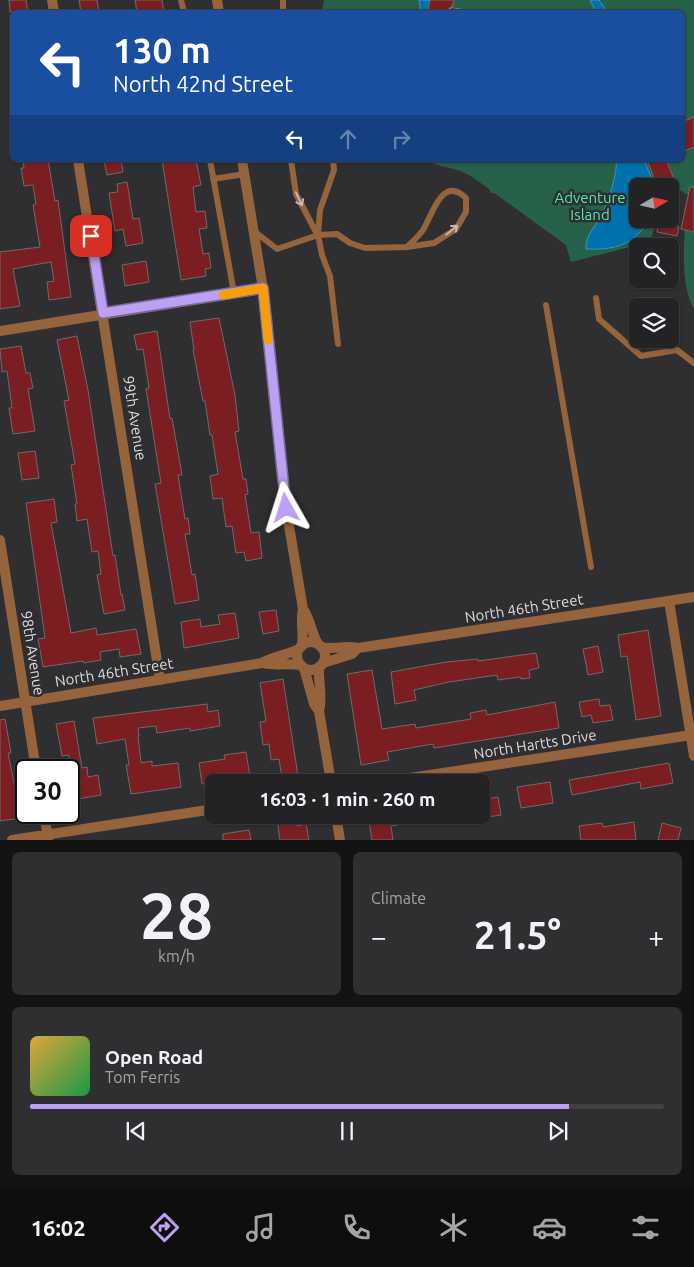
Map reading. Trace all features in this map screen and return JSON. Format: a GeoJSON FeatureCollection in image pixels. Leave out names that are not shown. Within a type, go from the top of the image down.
{"type":"FeatureCollection","features":[{"type":"Feature","properties":{"kind":"street","name":"99th Avenue"},"geometry":{"type":"LineString","coordinates":[[78,162],[160,680]]}},
{"type":"Feature","properties":{"kind":"street"},"geometry":{"type":"LineString","coordinates":[[242,162],[263,288],[286,508],[303,609],[301,618],[303,639],[297,658],[303,666],[314,704],[319,711]]}},
{"type":"Feature","properties":{"kind":"street"},"geometry":{"type":"LineString","coordinates":[[0,331],[263,288]]}},
{"type":"Feature","properties":{"kind":"street","name":"98th Avenue"},"geometry":{"type":"LineString","coordinates":[[0,540],[34,759]]}},
{"type":"Feature","properties":{"kind":"street","name":"North 46th Street"},"geometry":{"type":"LineString","coordinates":[[320,645],[334,648],[350,646],[358,648],[694,597]]}},
{"type":"Feature","properties":{"kind":"street"},"geometry":{"type":"LineString","coordinates":[[669,601],[694,756]]}},
{"type":"Feature","properties":{"kind":"street"},"geometry":{"type":"LineString","coordinates":[[303,609],[309,616],[312,632],[325,655],[321,665],[318,684],[321,702],[319,711],[330,774]]}},
{"type":"Feature","properties":{"kind":"street"},"geometry":{"type":"LineString","coordinates":[[300,647],[310,642],[320,645]]}},
{"type":"Feature","properties":{"kind":"street","name":"North 46th Street"},"geometry":{"type":"LineString","coordinates":[[262,663],[270,658],[285,655],[300,647]]}},
{"type":"Feature","properties":{"kind":"street","name":"North 46th Street"},"geometry":{"type":"LineString","coordinates":[[321,665],[352,654],[358,648]]}},
{"type":"Feature","properties":{"kind":"street","name":"North 46th Street"},"geometry":{"type":"LineString","coordinates":[[0,706],[262,663],[272,665],[286,663],[303,666]]}},
{"type":"Feature","properties":{"kind":"street"},"geometry":{"type":"LineString","coordinates":[[303,666],[312,670],[321,665]]}},
{"type":"Feature","properties":{"kind":"street","name":"North Hartts Drive"},"geometry":{"type":"LineString","coordinates":[[437,774],[691,736]]}},
{"type":"Feature","properties":{"kind":"street"},"geometry":{"type":"LineString","coordinates":[[12,840],[48,837],[205,811]]}},
{"type":"Feature","properties":{"kind":"street"},"geometry":{"type":"LineString","coordinates":[[46,824],[48,837]]}},
{"type":"Feature","properties":{"kind":"street"},"geometry":{"type":"LineString","coordinates":[[337,824],[340,840]]}},
{"type":"Feature","properties":{"kind":"lane"},"geometry":{"type":"LineString","coordinates":[[210,162],[234,293]]}},
{"type":"Feature","properties":{"kind":"lane"},"geometry":{"type":"LineString","coordinates":[[291,162],[296,194],[318,235],[330,276],[338,344]]}},
{"type":"Feature","properties":{"kind":"lane"},"geometry":{"type":"LineString","coordinates":[[318,235],[320,210],[334,170],[333,162]]}},
{"type":"Feature","properties":{"kind":"lane"},"geometry":{"type":"LineString","coordinates":[[214,179],[245,174]]}},
{"type":"Feature","properties":{"kind":"lane"},"geometry":{"type":"LineString","coordinates":[[254,231],[278,249],[318,235],[337,234],[350,243],[365,248],[407,247],[434,243],[456,229],[466,212],[466,198],[461,193],[451,191],[439,197],[423,230],[407,247]]}},
{"type":"Feature","properties":{"kind":"lane"},"geometry":{"type":"LineString","coordinates":[[596,298],[599,318],[641,356],[677,350],[694,363]]}},
{"type":"Feature","properties":{"kind":"lane"},"geometry":{"type":"LineString","coordinates":[[546,306],[591,567]]}},
{"type":"Feature","properties":{"kind":"green space","name":"Adventure Island"},"geometry":{"type":"Polygon","coordinates":[[[324,0],[694,0],[694,309],[689,298],[684,269],[684,238],[688,195],[679,190],[679,178],[629,178],[629,228],[654,228],[651,238],[629,238],[629,247],[571,262],[566,245],[494,193],[491,193],[489,189],[478,181],[458,170],[431,162],[685,162],[685,10],[322,10],[324,0]]]}},
{"type":"Feature","properties":{"kind":"water"},"geometry":{"type":"Polygon","coordinates":[[[419,0],[429,0],[432,10],[421,10],[419,0]]]}},
{"type":"Feature","properties":{"kind":"water"},"geometry":{"type":"Polygon","coordinates":[[[590,0],[599,0],[606,10],[595,10],[590,0]]]}},
{"type":"Feature","properties":{"kind":"water"},"geometry":{"type":"Polygon","coordinates":[[[616,162],[645,162],[652,178],[629,178],[629,228],[643,228],[633,238],[629,238],[629,241],[615,247],[586,249],[587,239],[602,214],[616,173],[616,162]]]}},
{"type":"Feature","properties":{"kind":"building"},"geometry":{"type":"Polygon","coordinates":[[[9,0],[26,0],[28,10],[10,10],[10,12],[9,0]]]}},
{"type":"Feature","properties":{"kind":"building"},"geometry":{"type":"Polygon","coordinates":[[[79,0],[97,0],[99,10],[81,10],[79,0]]]}},
{"type":"Feature","properties":{"kind":"building"},"geometry":{"type":"Polygon","coordinates":[[[135,0],[162,0],[164,10],[137,10],[135,0]]]}},
{"type":"Feature","properties":{"kind":"building"},"geometry":{"type":"Polygon","coordinates":[[[430,0],[454,0],[451,10],[428,9],[430,0]]]}},
{"type":"Feature","properties":{"kind":"building"},"geometry":{"type":"Polygon","coordinates":[[[694,117],[694,147],[685,151],[685,121],[694,117]]]}},
{"type":"Feature","properties":{"kind":"building"},"geometry":{"type":"Polygon","coordinates":[[[23,162],[48,162],[55,201],[58,200],[71,297],[49,300],[47,282],[54,281],[51,262],[13,269],[20,306],[0,309],[0,252],[40,247],[33,205],[36,204],[33,185],[24,186],[21,168],[24,168],[23,162]]]}},
{"type":"Feature","properties":{"kind":"building"},"geometry":{"type":"Polygon","coordinates":[[[104,162],[121,162],[123,172],[107,175],[104,162]]]}},
{"type":"Feature","properties":{"kind":"building"},"geometry":{"type":"Polygon","coordinates":[[[162,162],[196,162],[201,185],[193,187],[196,212],[205,211],[207,228],[199,229],[203,254],[209,253],[211,268],[205,269],[206,276],[181,280],[162,162]]]}},
{"type":"Feature","properties":{"kind":"building"},"geometry":{"type":"Polygon","coordinates":[[[648,162],[667,162],[674,178],[654,178],[648,162]]]}},
{"type":"Feature","properties":{"kind":"building"},"geometry":{"type":"Polygon","coordinates":[[[127,182],[133,219],[139,218],[143,243],[126,246],[123,229],[115,231],[109,193],[118,192],[117,184],[127,182]]]}},
{"type":"Feature","properties":{"kind":"building"},"geometry":{"type":"Polygon","coordinates":[[[690,187],[694,187],[694,232],[681,229],[690,187]]]}},
{"type":"Feature","properties":{"kind":"building"},"geometry":{"type":"Polygon","coordinates":[[[658,228],[679,228],[677,236],[657,232],[658,228]]]}},
{"type":"Feature","properties":{"kind":"building"},"geometry":{"type":"Polygon","coordinates":[[[146,261],[149,282],[125,286],[122,265],[146,261]]]}},
{"type":"Feature","properties":{"kind":"building"},"geometry":{"type":"Polygon","coordinates":[[[219,318],[235,395],[239,431],[235,432],[243,479],[246,479],[248,494],[245,495],[251,533],[259,532],[262,558],[246,561],[244,552],[236,553],[232,526],[226,527],[222,498],[213,499],[210,476],[218,474],[212,435],[210,435],[205,401],[203,401],[193,350],[190,322],[219,318]]]}},
{"type":"Feature","properties":{"kind":"building"},"geometry":{"type":"Polygon","coordinates":[[[157,331],[170,419],[172,418],[182,475],[178,475],[185,519],[188,518],[190,534],[185,534],[192,575],[195,574],[199,600],[175,604],[155,484],[161,483],[146,389],[149,388],[143,349],[137,350],[134,335],[157,331]]]}},
{"type":"Feature","properties":{"kind":"building"},"geometry":{"type":"Polygon","coordinates":[[[77,336],[88,390],[113,556],[115,555],[125,610],[104,614],[97,575],[101,574],[98,551],[92,552],[87,519],[77,521],[75,504],[77,504],[71,465],[75,464],[64,401],[69,400],[57,340],[77,336]]]}},
{"type":"Feature","properties":{"kind":"building"},"geometry":{"type":"Polygon","coordinates":[[[21,346],[26,373],[30,373],[33,388],[28,389],[35,431],[13,434],[9,408],[12,408],[7,371],[2,372],[0,349],[21,346]]]}},
{"type":"Feature","properties":{"kind":"building"},"geometry":{"type":"Polygon","coordinates":[[[35,451],[39,478],[22,480],[18,453],[35,451]]]}},
{"type":"Feature","properties":{"kind":"building"},"geometry":{"type":"Polygon","coordinates":[[[54,499],[57,522],[51,523],[71,633],[96,628],[97,635],[136,629],[141,654],[120,657],[119,649],[100,652],[101,660],[43,667],[38,639],[45,638],[26,503],[54,499]]]}},
{"type":"Feature","properties":{"kind":"building"},"geometry":{"type":"Polygon","coordinates":[[[276,610],[279,631],[263,634],[259,612],[276,610]]]}},
{"type":"Feature","properties":{"kind":"building"},"geometry":{"type":"Polygon","coordinates":[[[235,613],[239,638],[184,648],[181,622],[200,619],[201,627],[220,624],[218,615],[235,613]]]}},
{"type":"Feature","properties":{"kind":"building"},"geometry":{"type":"Polygon","coordinates":[[[648,630],[661,716],[636,720],[627,656],[621,657],[618,635],[648,630]]]}},
{"type":"Feature","properties":{"kind":"building"},"geometry":{"type":"Polygon","coordinates":[[[598,646],[603,672],[588,675],[583,649],[598,646]]]}},
{"type":"Feature","properties":{"kind":"building"},"geometry":{"type":"Polygon","coordinates":[[[536,653],[539,668],[529,670],[530,678],[521,679],[520,677],[498,680],[497,675],[449,682],[414,690],[416,700],[395,704],[391,672],[446,662],[478,659],[478,661],[536,653]]]}},
{"type":"Feature","properties":{"kind":"building"},"geometry":{"type":"Polygon","coordinates":[[[372,670],[382,729],[415,724],[416,728],[471,719],[470,713],[486,710],[487,715],[555,702],[559,728],[434,748],[433,744],[387,752],[389,760],[361,765],[347,674],[372,670]]]}},
{"type":"Feature","properties":{"kind":"building"},"geometry":{"type":"Polygon","coordinates":[[[283,679],[298,774],[281,774],[279,759],[271,760],[269,744],[263,745],[260,722],[266,721],[260,683],[283,679]]]}},
{"type":"Feature","properties":{"kind":"building"},"geometry":{"type":"Polygon","coordinates":[[[599,699],[600,706],[610,705],[613,720],[593,723],[591,715],[582,717],[579,702],[599,699]]]}},
{"type":"Feature","properties":{"kind":"building"},"geometry":{"type":"Polygon","coordinates":[[[207,704],[208,712],[218,710],[220,726],[190,731],[190,728],[157,733],[156,726],[138,728],[141,763],[152,761],[152,766],[178,763],[181,787],[131,794],[126,765],[129,765],[125,739],[97,744],[93,718],[207,704]]]}},
{"type":"Feature","properties":{"kind":"building"},"geometry":{"type":"Polygon","coordinates":[[[5,719],[11,753],[8,753],[15,788],[15,819],[0,821],[0,720],[5,719]]]}},
{"type":"Feature","properties":{"kind":"building"},"geometry":{"type":"Polygon","coordinates":[[[74,721],[82,768],[87,767],[88,777],[98,775],[101,795],[80,799],[80,759],[69,759],[69,755],[62,756],[56,724],[74,721]]]}},
{"type":"Feature","properties":{"kind":"building"},"geometry":{"type":"Polygon","coordinates":[[[246,752],[250,774],[205,774],[205,784],[202,784],[199,763],[225,759],[224,755],[246,752]]]}},
{"type":"Feature","properties":{"kind":"building"},"geometry":{"type":"Polygon","coordinates":[[[669,763],[673,783],[641,789],[640,782],[572,795],[569,780],[669,763]]]}},
{"type":"Feature","properties":{"kind":"building"},"geometry":{"type":"Polygon","coordinates":[[[550,782],[553,803],[521,808],[517,787],[550,782]]]}},
{"type":"Feature","properties":{"kind":"building"},"geometry":{"type":"Polygon","coordinates":[[[498,797],[501,815],[490,817],[490,798],[498,797]]]}},
{"type":"Feature","properties":{"kind":"building"},"geometry":{"type":"Polygon","coordinates":[[[634,822],[636,840],[581,840],[579,826],[602,823],[603,827],[634,822]]]}},
{"type":"Feature","properties":{"kind":"building"},"geometry":{"type":"Polygon","coordinates":[[[662,823],[681,828],[678,840],[658,840],[662,823]]]}},
{"type":"Feature","properties":{"kind":"building"},"geometry":{"type":"Polygon","coordinates":[[[278,824],[297,824],[297,826],[306,824],[309,840],[280,840],[278,824]]]}},
{"type":"Feature","properties":{"kind":"building"},"geometry":{"type":"Polygon","coordinates":[[[369,824],[402,824],[391,826],[393,840],[372,840],[369,824]]]}},
{"type":"Feature","properties":{"kind":"building"},"geometry":{"type":"Polygon","coordinates":[[[249,830],[251,840],[223,840],[223,834],[249,830]]]}},
{"type":"Feature","properties":{"kind":"slow traffic"},"geometry":{"type":"LineString","coordinates":[[223,295],[263,288],[268,340]]}},
{"type":"Feature","properties":{"kind":"route"},"geometry":{"type":"LineString","coordinates":[[91,236],[103,313],[263,288],[286,508]]}}]}
